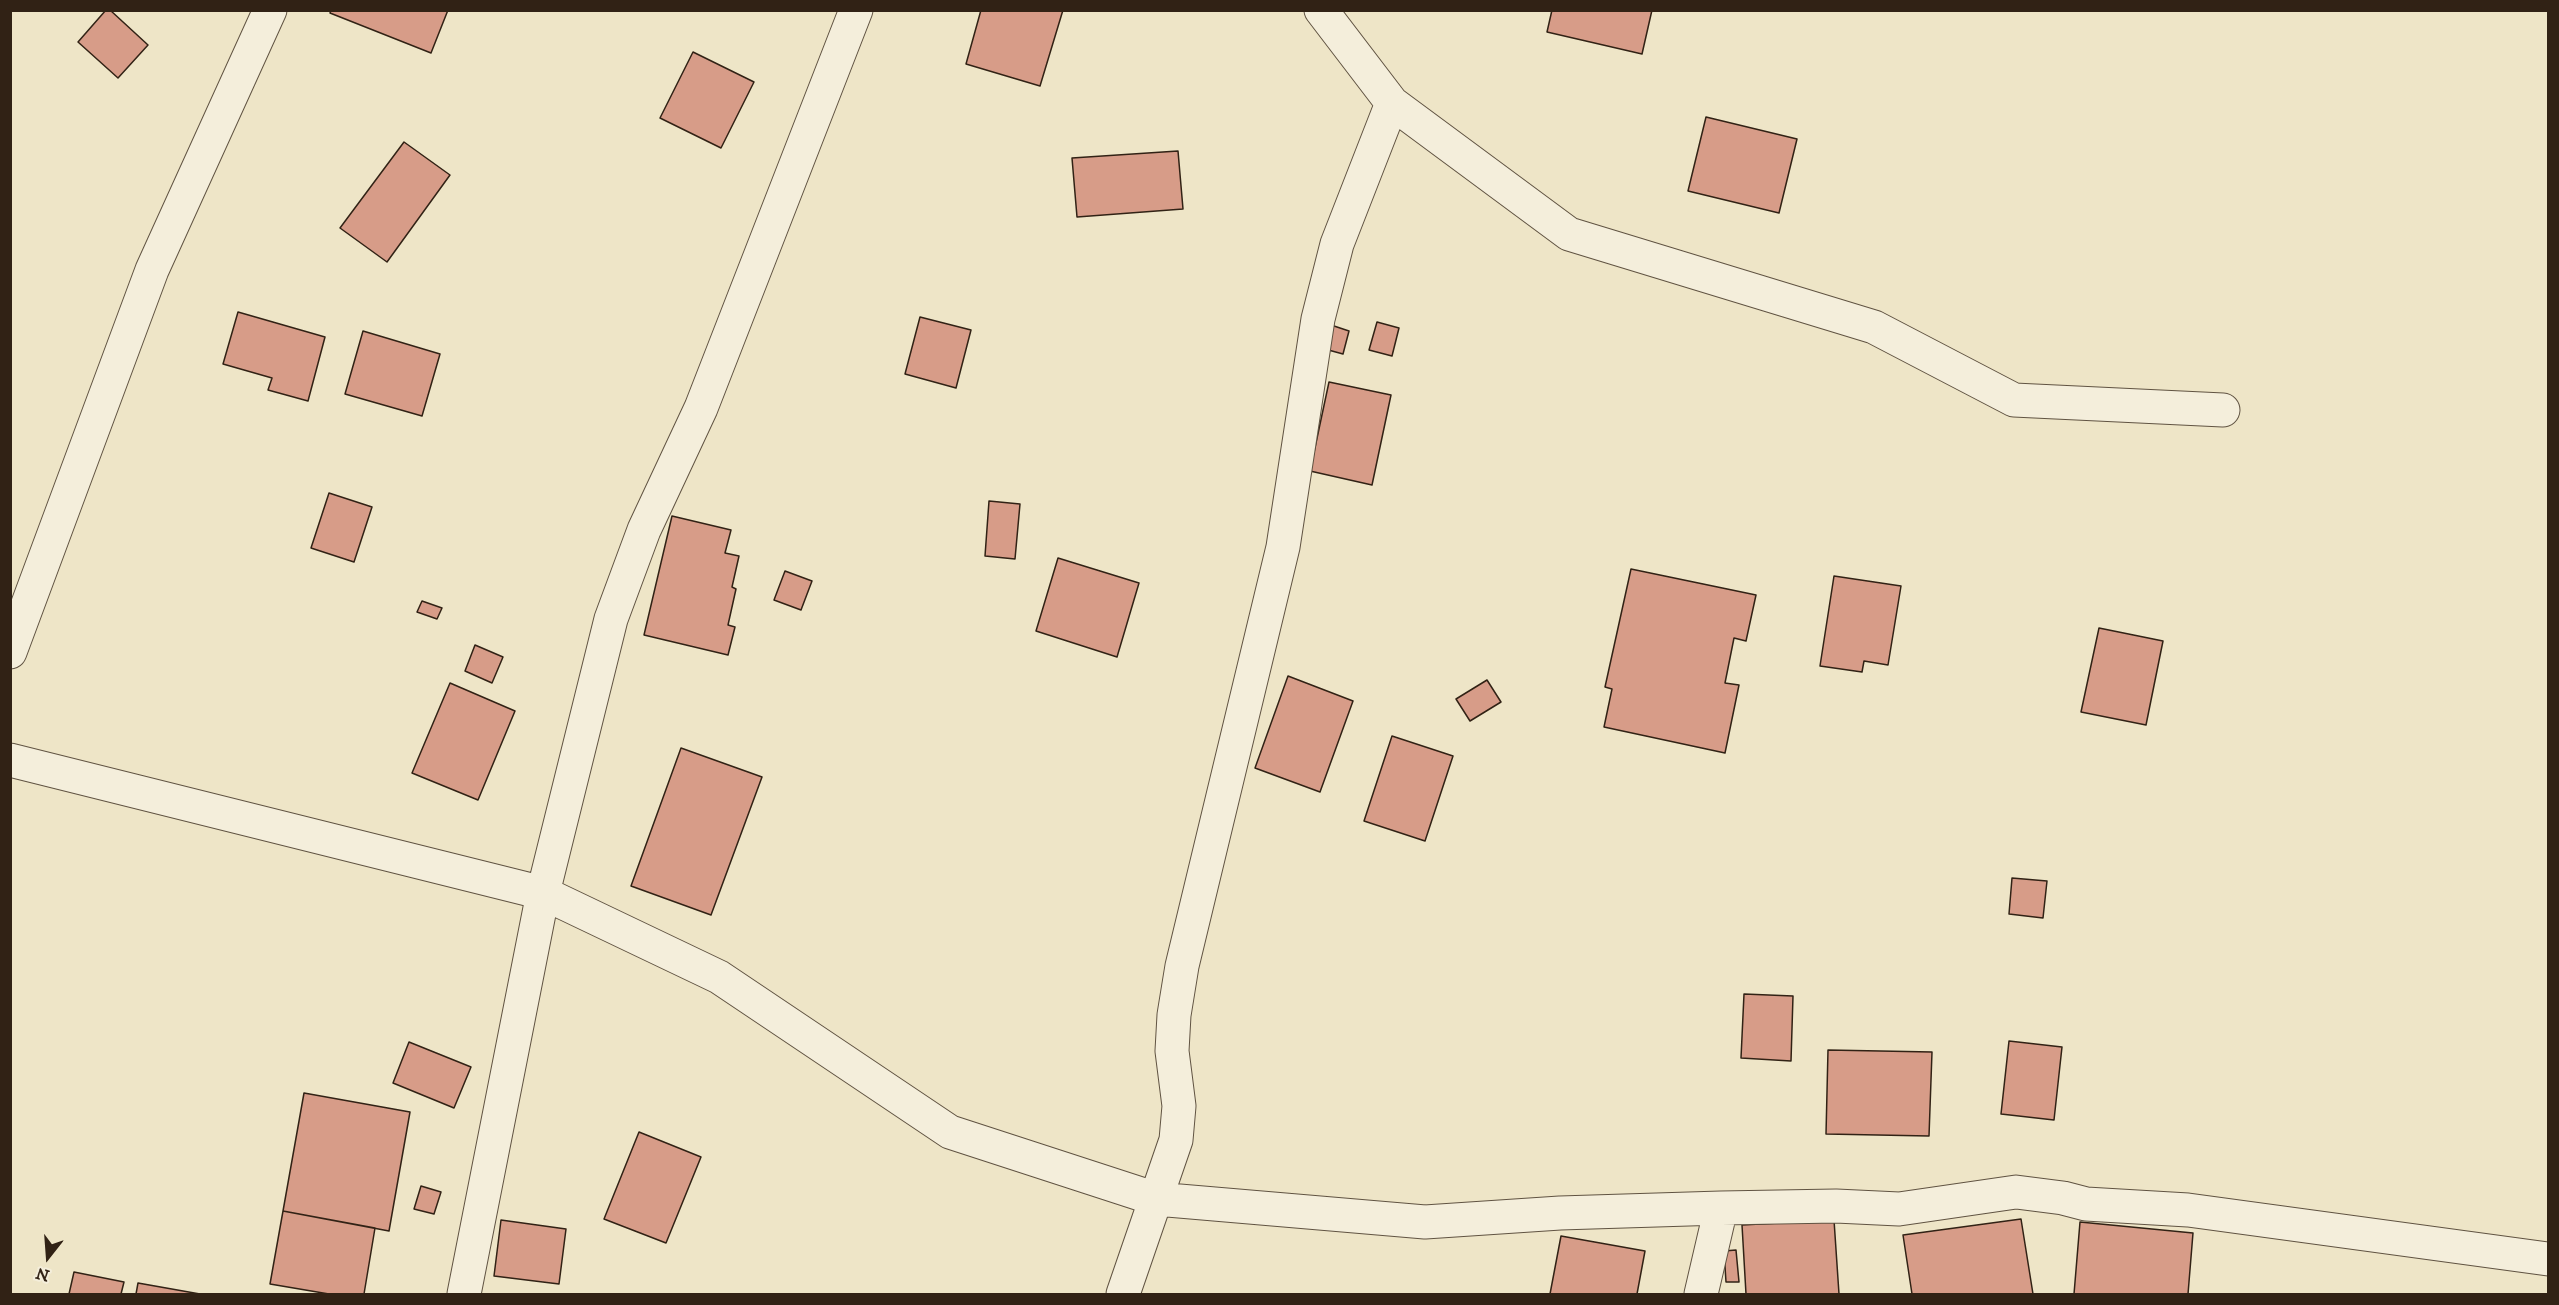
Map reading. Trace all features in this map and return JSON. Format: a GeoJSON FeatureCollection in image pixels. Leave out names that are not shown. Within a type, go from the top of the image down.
{"type":"FeatureCollection","features":[{"type":"Feature","properties":{"kind":"street"},"geometry":{"type":"LineString","coordinates":[[10,652],[152,270],[270,10]]}},
{"type":"Feature","properties":{"kind":"street"},"geometry":{"type":"LineString","coordinates":[[464,1294],[543,893],[611,619],[645,530],[701,408],[856,10]]}},
{"type":"Feature","properties":{"kind":"street"},"geometry":{"type":"LineString","coordinates":[[1321,10],[1392,103],[1569,234],[1874,327],[2014,400],[2223,410]]}},
{"type":"Feature","properties":{"kind":"street"},"geometry":{"type":"LineString","coordinates":[[1123,1294],[1176,1140],[1179,1106],[1172,1051],[1174,1015],[1182,966],[1283,547],[1318,319],[1337,244],[1392,103]]}},
{"type":"Feature","properties":{"kind":"street"},"geometry":{"type":"LineString","coordinates":[[10,760],[543,893],[719,977],[950,1132],[1156,1199],[1425,1222],[1560,1213],[1721,1208],[1836,1206],[1899,1209],[2016,1192],[2063,1198],[2086,1204],[2188,1210],[2548,1259]]}},
{"type":"Feature","properties":{"kind":"street"},"geometry":{"type":"LineString","coordinates":[[1701,1294],[1721,1208]]}},
{"type":"Feature","properties":{"kind":"building"},"geometry":{"type":"Polygon","coordinates":[[[106,10],[110,10],[148,45],[118,78],[78,42],[106,10]]]}},
{"type":"Feature","properties":{"kind":"building"},"geometry":{"type":"Polygon","coordinates":[[[331,10],[448,10],[431,53],[330,13],[331,10]]]}},
{"type":"Feature","properties":{"kind":"building"},"geometry":{"type":"Polygon","coordinates":[[[981,10],[1063,10],[1040,86],[966,64],[981,10]]]}},
{"type":"Feature","properties":{"kind":"building"},"geometry":{"type":"Polygon","coordinates":[[[1552,10],[1652,10],[1642,54],[1547,32],[1552,10]]]}},
{"type":"Feature","properties":{"kind":"building"},"geometry":{"type":"Polygon","coordinates":[[[693,52],[754,82],[721,148],[660,118],[693,52]]]}},
{"type":"Feature","properties":{"kind":"building"},"geometry":{"type":"Polygon","coordinates":[[[1706,117],[1797,139],[1779,213],[1688,191],[1706,117]]]}},
{"type":"Feature","properties":{"kind":"building"},"geometry":{"type":"Polygon","coordinates":[[[404,142],[450,175],[387,262],[340,228],[404,142]]]}},
{"type":"Feature","properties":{"kind":"building"},"geometry":{"type":"Polygon","coordinates":[[[1178,151],[1183,209],[1077,217],[1072,158],[1178,151]]]}},
{"type":"Feature","properties":{"kind":"building"},"geometry":{"type":"Polygon","coordinates":[[[238,312],[325,337],[308,401],[268,390],[272,378],[223,364],[238,312]]]}},
{"type":"Feature","properties":{"kind":"building"},"geometry":{"type":"Polygon","coordinates":[[[920,317],[971,330],[956,388],[905,374],[920,317]]]}},
{"type":"Feature","properties":{"kind":"building"},"geometry":{"type":"Polygon","coordinates":[[[1377,322],[1399,328],[1392,356],[1369,350],[1377,322]]]}},
{"type":"Feature","properties":{"kind":"building"},"geometry":{"type":"Polygon","coordinates":[[[1328,324],[1349,331],[1343,354],[1321,348],[1328,324]]]}},
{"type":"Feature","properties":{"kind":"building"},"geometry":{"type":"Polygon","coordinates":[[[363,331],[440,354],[422,416],[345,394],[363,331]]]}},
{"type":"Feature","properties":{"kind":"building"},"geometry":{"type":"Polygon","coordinates":[[[1329,382],[1391,395],[1372,485],[1310,471],[1329,382]]]}},
{"type":"Feature","properties":{"kind":"building"},"geometry":{"type":"Polygon","coordinates":[[[329,493],[372,507],[354,562],[311,548],[329,493]]]}},
{"type":"Feature","properties":{"kind":"building"},"geometry":{"type":"Polygon","coordinates":[[[989,501],[1020,504],[1015,559],[985,556],[989,501]]]}},
{"type":"Feature","properties":{"kind":"building"},"geometry":{"type":"Polygon","coordinates":[[[672,516],[731,530],[725,553],[739,556],[732,587],[736,589],[728,625],[735,627],[728,655],[644,635],[672,516]]]}},
{"type":"Feature","properties":{"kind":"building"},"geometry":{"type":"Polygon","coordinates":[[[1058,558],[1139,583],[1117,657],[1036,631],[1058,558]]]}},
{"type":"Feature","properties":{"kind":"building"},"geometry":{"type":"Polygon","coordinates":[[[1631,569],[1756,595],[1746,641],[1734,638],[1725,683],[1739,685],[1725,753],[1604,727],[1612,689],[1605,687],[1631,569]]]}},
{"type":"Feature","properties":{"kind":"building"},"geometry":{"type":"Polygon","coordinates":[[[785,571],[812,581],[801,610],[774,600],[785,571]]]}},
{"type":"Feature","properties":{"kind":"building"},"geometry":{"type":"Polygon","coordinates":[[[1834,576],[1901,586],[1888,665],[1864,661],[1862,672],[1820,666],[1834,576]]]}},
{"type":"Feature","properties":{"kind":"building"},"geometry":{"type":"Polygon","coordinates":[[[422,601],[442,608],[437,619],[417,612],[422,601]]]}},
{"type":"Feature","properties":{"kind":"building"},"geometry":{"type":"Polygon","coordinates":[[[2099,628],[2163,641],[2146,725],[2081,712],[2099,628]]]}},
{"type":"Feature","properties":{"kind":"building"},"geometry":{"type":"Polygon","coordinates":[[[475,645],[503,657],[492,683],[465,671],[475,645]]]}},
{"type":"Feature","properties":{"kind":"building"},"geometry":{"type":"Polygon","coordinates":[[[1288,676],[1353,701],[1320,792],[1255,768],[1288,676]]]}},
{"type":"Feature","properties":{"kind":"building"},"geometry":{"type":"Polygon","coordinates":[[[1487,680],[1501,702],[1470,721],[1456,699],[1487,680]]]}},
{"type":"Feature","properties":{"kind":"building"},"geometry":{"type":"Polygon","coordinates":[[[450,683],[515,711],[478,800],[412,773],[450,683]]]}},
{"type":"Feature","properties":{"kind":"building"},"geometry":{"type":"Polygon","coordinates":[[[1392,736],[1453,756],[1425,841],[1364,821],[1392,736]]]}},
{"type":"Feature","properties":{"kind":"building"},"geometry":{"type":"Polygon","coordinates":[[[681,748],[762,777],[711,915],[631,886],[681,748]]]}},
{"type":"Feature","properties":{"kind":"building"},"geometry":{"type":"Polygon","coordinates":[[[2012,878],[2047,881],[2043,918],[2009,914],[2012,878]]]}},
{"type":"Feature","properties":{"kind":"building"},"geometry":{"type":"Polygon","coordinates":[[[1744,994],[1793,996],[1791,1061],[1741,1058],[1744,994]]]}},
{"type":"Feature","properties":{"kind":"building"},"geometry":{"type":"Polygon","coordinates":[[[2009,1041],[2062,1047],[2054,1120],[2001,1114],[2009,1041]]]}},
{"type":"Feature","properties":{"kind":"building"},"geometry":{"type":"Polygon","coordinates":[[[409,1042],[471,1067],[454,1108],[393,1083],[409,1042]]]}},
{"type":"Feature","properties":{"kind":"building"},"geometry":{"type":"Polygon","coordinates":[[[1828,1050],[1932,1052],[1929,1136],[1826,1134],[1828,1050]]]}},
{"type":"Feature","properties":{"kind":"building"},"geometry":{"type":"Polygon","coordinates":[[[304,1093],[410,1112],[389,1231],[283,1211],[304,1093]]]}},
{"type":"Feature","properties":{"kind":"building"},"geometry":{"type":"Polygon","coordinates":[[[639,1132],[701,1157],[666,1243],[604,1219],[639,1132]]]}},
{"type":"Feature","properties":{"kind":"building"},"geometry":{"type":"Polygon","coordinates":[[[421,1186],[441,1192],[434,1214],[414,1209],[421,1186]]]}},
{"type":"Feature","properties":{"kind":"building"},"geometry":{"type":"Polygon","coordinates":[[[283,1211],[375,1228],[364,1294],[329,1294],[270,1284],[283,1211]]]}},
{"type":"Feature","properties":{"kind":"building"},"geometry":{"type":"Polygon","coordinates":[[[2021,1219],[2033,1294],[1912,1294],[1903,1235],[2021,1219]]]}},
{"type":"Feature","properties":{"kind":"building"},"geometry":{"type":"Polygon","coordinates":[[[501,1220],[566,1229],[559,1284],[494,1276],[501,1220]]]}},
{"type":"Feature","properties":{"kind":"building"},"geometry":{"type":"Polygon","coordinates":[[[1834,1220],[1839,1294],[1746,1294],[1742,1225],[1834,1220]]]}},
{"type":"Feature","properties":{"kind":"building"},"geometry":{"type":"Polygon","coordinates":[[[2080,1222],[2193,1233],[2188,1294],[2074,1294],[2080,1222]]]}},
{"type":"Feature","properties":{"kind":"building"},"geometry":{"type":"Polygon","coordinates":[[[1561,1236],[1645,1251],[1637,1294],[1550,1294],[1561,1236]]]}},
{"type":"Feature","properties":{"kind":"building"},"geometry":{"type":"Polygon","coordinates":[[[1736,1250],[1739,1282],[1726,1282],[1724,1251],[1736,1250]]]}},
{"type":"Feature","properties":{"kind":"building"},"geometry":{"type":"Polygon","coordinates":[[[74,1272],[124,1282],[121,1294],[69,1294],[74,1272]]]}},
{"type":"Feature","properties":{"kind":"building"},"geometry":{"type":"Polygon","coordinates":[[[138,1283],[200,1294],[136,1294],[138,1283]]]}}]}
